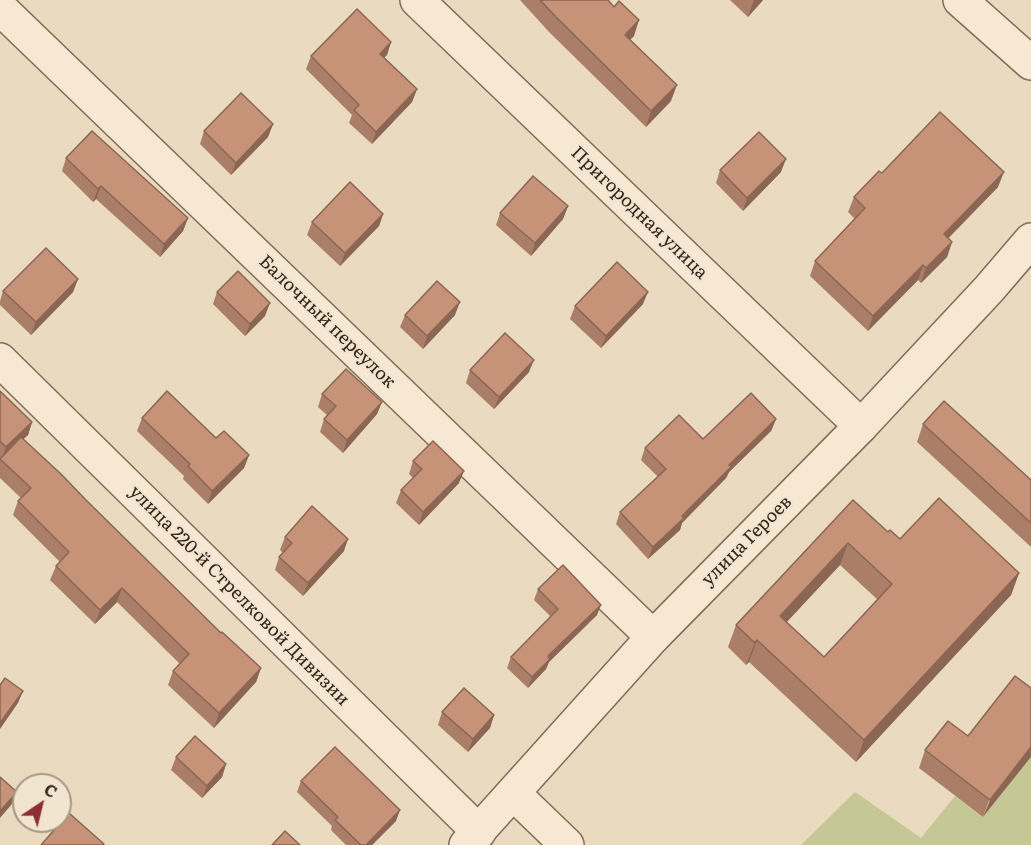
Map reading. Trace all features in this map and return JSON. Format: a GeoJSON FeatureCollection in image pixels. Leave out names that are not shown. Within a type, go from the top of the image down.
{"type":"FeatureCollection","features":[{"type":"Feature","properties":{"kind":"street","name":"Пригородная улица"},"geometry":{"type":"LineString","coordinates":[[417,0],[861,426]]}},
{"type":"Feature","properties":{"kind":"street"},"geometry":{"type":"LineString","coordinates":[[960,0],[1031,63]]}},
{"type":"Feature","properties":{"kind":"street","name":"Балочный переулок"},"geometry":{"type":"LineString","coordinates":[[0,8],[653,637]]}},
{"type":"Feature","properties":{"kind":"street","name":"улица Героев"},"geometry":{"type":"LineString","coordinates":[[472,838],[653,637],[861,426],[989,289],[1031,240]]}},
{"type":"Feature","properties":{"kind":"street","name":"улица 220-й Стрелковой Дивизии"},"geometry":{"type":"LineString","coordinates":[[0,360],[472,838]]}},
{"type":"Feature","properties":{"kind":"street"},"geometry":{"type":"LineString","coordinates":[[513,793],[567,845]]}},
{"type":"Feature","properties":{"kind":"green space"},"geometry":{"type":"Polygon","coordinates":[[[1031,757],[1031,845],[801,845],[855,792],[921,838],[955,796],[983,817],[1031,757]]]}},
{"type":"Feature","properties":{"kind":"building"},"geometry":{"type":"Polygon","coordinates":[[[540,0],[608,0],[614,7],[619,1],[639,20],[625,35],[677,85],[651,111],[540,0]]]}},
{"type":"Feature","properties":{"kind":"building"},"geometry":{"type":"Polygon","coordinates":[[[357,9],[391,42],[380,54],[417,89],[376,132],[354,110],[359,105],[311,56],[357,9]]]}},
{"type":"Feature","properties":{"kind":"building"},"geometry":{"type":"Polygon","coordinates":[[[241,93],[273,124],[236,163],[204,131],[241,93]]]}},
{"type":"Feature","properties":{"kind":"building"},"geometry":{"type":"Polygon","coordinates":[[[940,112],[1004,172],[944,234],[952,242],[926,268],[923,265],[873,316],[815,261],[865,208],[854,197],[879,171],[882,173],[940,112]]]}},
{"type":"Feature","properties":{"kind":"building"},"geometry":{"type":"Polygon","coordinates":[[[92,131],[188,218],[164,244],[101,186],[98,189],[66,158],[92,131]]]}},
{"type":"Feature","properties":{"kind":"building"},"geometry":{"type":"Polygon","coordinates":[[[759,132],[786,159],[747,198],[720,170],[759,132]]]}},
{"type":"Feature","properties":{"kind":"building"},"geometry":{"type":"Polygon","coordinates":[[[533,176],[568,206],[535,243],[500,213],[533,176]]]}},
{"type":"Feature","properties":{"kind":"building"},"geometry":{"type":"Polygon","coordinates":[[[350,182],[383,214],[345,253],[312,222],[350,182]]]}},
{"type":"Feature","properties":{"kind":"building"},"geometry":{"type":"Polygon","coordinates":[[[46,248],[78,279],[36,322],[3,291],[46,248]]]}},
{"type":"Feature","properties":{"kind":"building"},"geometry":{"type":"Polygon","coordinates":[[[617,262],[648,292],[606,336],[575,306],[617,262]]]}},
{"type":"Feature","properties":{"kind":"building"},"geometry":{"type":"Polygon","coordinates":[[[238,271],[270,303],[250,324],[217,292],[238,271]]]}},
{"type":"Feature","properties":{"kind":"building"},"geometry":{"type":"Polygon","coordinates":[[[437,281],[460,302],[427,336],[405,315],[437,281]]]}},
{"type":"Feature","properties":{"kind":"building"},"geometry":{"type":"Polygon","coordinates":[[[505,333],[534,360],[499,397],[470,370],[505,333]]]}},
{"type":"Feature","properties":{"kind":"building"},"geometry":{"type":"Polygon","coordinates":[[[346,369],[382,402],[347,440],[324,419],[336,406],[322,394],[346,369]]]}},
{"type":"Feature","properties":{"kind":"building"},"geometry":{"type":"Polygon","coordinates":[[[0,391],[32,422],[6,447],[0,441],[0,391]]]}},
{"type":"Feature","properties":{"kind":"building"},"geometry":{"type":"Polygon","coordinates":[[[167,391],[216,438],[224,431],[249,455],[212,491],[188,466],[190,464],[142,418],[167,391]]]}},
{"type":"Feature","properties":{"kind":"building"},"geometry":{"type":"Polygon","coordinates":[[[751,393],[776,419],[729,465],[731,467],[682,516],[684,518],[653,547],[620,512],[666,469],[645,448],[679,415],[703,439],[751,393]]]}},
{"type":"Feature","properties":{"kind":"building"},"geometry":{"type":"Polygon","coordinates":[[[944,401],[1031,480],[1031,523],[923,424],[944,401]]]}},
{"type":"Feature","properties":{"kind":"building"},"geometry":{"type":"Polygon","coordinates":[[[21,437],[221,633],[261,668],[219,713],[173,671],[189,654],[122,588],[100,610],[56,566],[69,552],[18,501],[31,488],[0,459],[21,437]]]}},
{"type":"Feature","properties":{"kind":"building"},"geometry":{"type":"Polygon","coordinates":[[[433,441],[464,471],[423,512],[401,490],[422,469],[413,461],[433,441]]]}},
{"type":"Feature","properties":{"kind":"building"},"geometry":{"type":"Polygon","coordinates":[[[939,498],[1019,573],[864,740],[757,640],[755,643],[736,625],[853,500],[888,532],[890,530],[900,539],[939,498]],[[848,543],[780,616],[824,657],[892,584],[848,543]]]}},
{"type":"Feature","properties":{"kind":"building"},"geometry":{"type":"Polygon","coordinates":[[[312,506],[348,539],[308,583],[279,557],[292,543],[285,537],[312,506]]]}},
{"type":"Feature","properties":{"kind":"building"},"geometry":{"type":"Polygon","coordinates":[[[563,565],[601,605],[548,656],[550,659],[532,677],[511,657],[558,609],[538,589],[563,565]]]}},
{"type":"Feature","properties":{"kind":"building"},"geometry":{"type":"Polygon","coordinates":[[[1015,676],[1031,688],[1031,747],[990,800],[925,750],[948,721],[968,736],[1015,676]]]}},
{"type":"Feature","properties":{"kind":"building"},"geometry":{"type":"Polygon","coordinates":[[[5,678],[23,691],[0,723],[0,685],[5,678]]]}},
{"type":"Feature","properties":{"kind":"building"},"geometry":{"type":"Polygon","coordinates":[[[464,688],[494,715],[473,739],[442,712],[464,688]]]}},
{"type":"Feature","properties":{"kind":"building"},"geometry":{"type":"Polygon","coordinates":[[[195,736],[226,764],[207,786],[176,757],[195,736]]]}},
{"type":"Feature","properties":{"kind":"building"},"geometry":{"type":"Polygon","coordinates":[[[335,747],[400,810],[366,845],[361,845],[335,820],[338,817],[301,781],[335,747]]]}},
{"type":"Feature","properties":{"kind":"building"},"geometry":{"type":"Polygon","coordinates":[[[0,777],[12,788],[12,798],[0,811],[0,777]]]}},
{"type":"Feature","properties":{"kind":"building"},"geometry":{"type":"Polygon","coordinates":[[[72,816],[104,844],[103,845],[41,845],[52,833],[72,833],[72,816]]]}},
{"type":"Feature","properties":{"kind":"building"},"geometry":{"type":"Polygon","coordinates":[[[285,831],[300,845],[272,845],[285,831]]]}}]}
